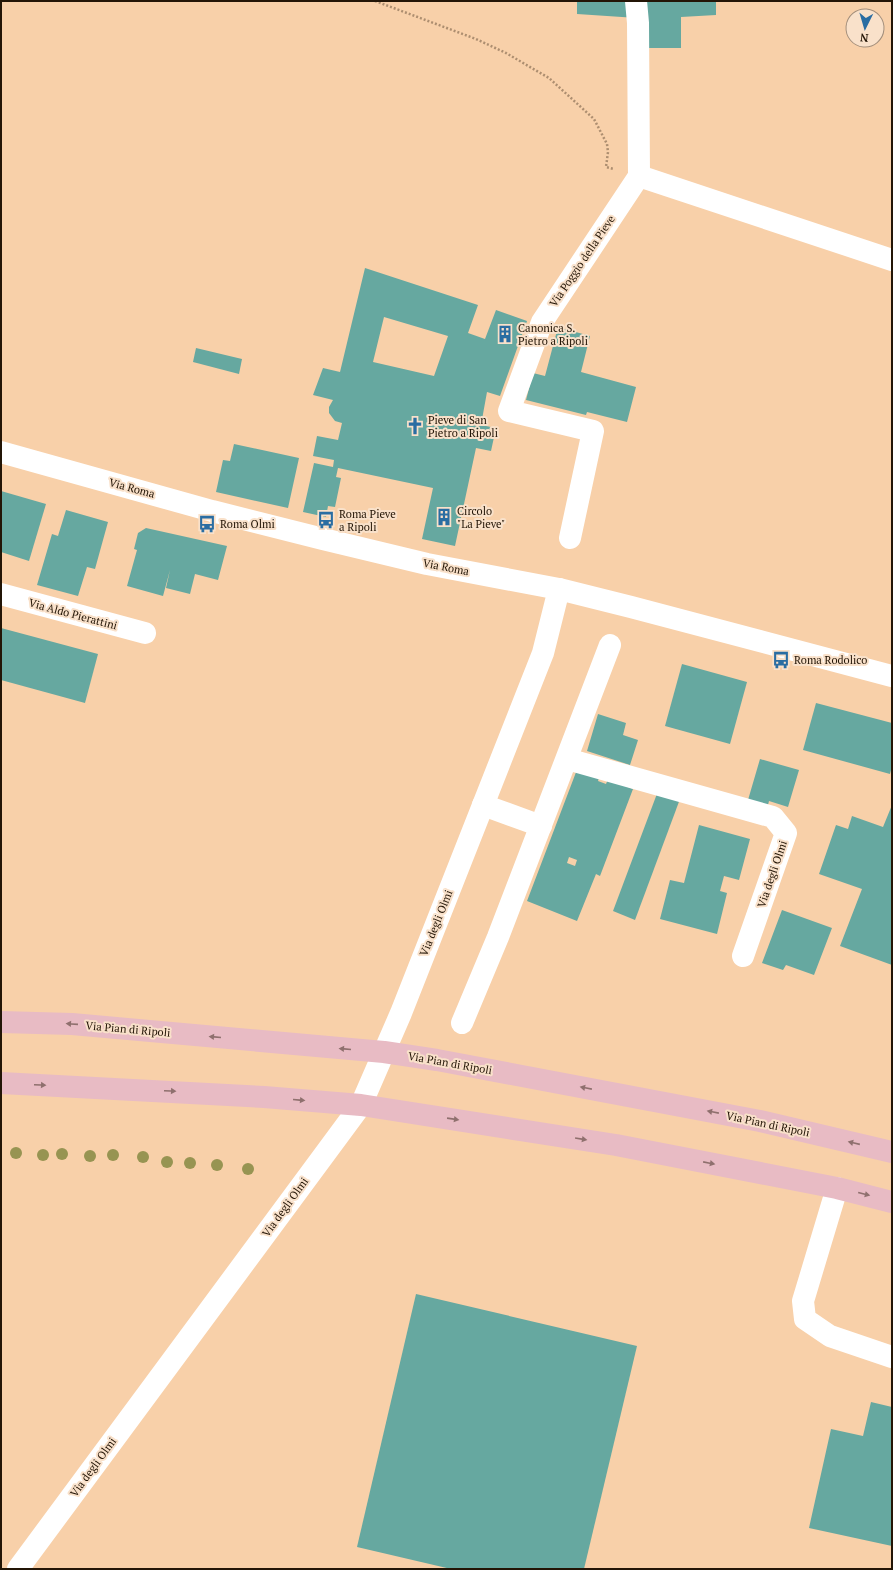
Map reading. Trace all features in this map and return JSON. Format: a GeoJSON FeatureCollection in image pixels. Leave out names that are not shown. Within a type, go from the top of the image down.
{"type":"FeatureCollection","features":[{"type":"Feature","properties":{"kind":"main road","name":"Via Pian di Ripoli"},"geometry":{"type":"LineString","coordinates":[[1,1022],[72,1024],[384,1052],[444,1061],[760,1121],[891,1148]]}},
{"type":"Feature","properties":{"kind":"main road"},"geometry":{"type":"LineString","coordinates":[[1,1083],[240,1096],[361,1105],[616,1145],[837,1188],[892,1202]]}},
{"type":"Feature","properties":{"kind":"street"},"geometry":{"type":"LineString","coordinates":[[636,1],[639,176],[892,260]]}},
{"type":"Feature","properties":{"kind":"street","name":"Via Poggio della Pieve"},"geometry":{"type":"LineString","coordinates":[[570,538],[593,431],[509,411],[542,322],[639,176]]}},
{"type":"Feature","properties":{"kind":"street","name":"Via Roma"},"geometry":{"type":"LineString","coordinates":[[1,452],[212,511],[427,564],[559,589],[892,676]]}},
{"type":"Feature","properties":{"kind":"street","name":"Via degli Olmi"},"geometry":{"type":"LineString","coordinates":[[18,1569],[361,1105],[401,1013],[543,653],[559,589]]}},
{"type":"Feature","properties":{"kind":"street","name":"Via Aldo Pierattini"},"geometry":{"type":"LineString","coordinates":[[1,594],[145,633]]}},
{"type":"Feature","properties":{"kind":"street"},"geometry":{"type":"LineString","coordinates":[[462,1023],[498,937],[610,645]]}},
{"type":"Feature","properties":{"kind":"street","name":"Via degli Olmi"},"geometry":{"type":"LineString","coordinates":[[567,759],[773,817],[786,833],[743,956]]}},
{"type":"Feature","properties":{"kind":"street"},"geometry":{"type":"LineString","coordinates":[[483,805],[541,826]]}},
{"type":"Feature","properties":{"kind":"street"},"geometry":{"type":"LineString","coordinates":[[837,1188],[803,1301],[805,1319],[830,1336],[892,1357]]}},
{"type":"Feature","properties":{"kind":"path"},"geometry":{"type":"LineString","coordinates":[[375,1],[476,39],[511,56],[549,78],[594,119],[607,144],[608,152],[606,167],[639,176]]}},
{"type":"Feature","properties":{"kind":"building"},"geometry":{"type":"Polygon","coordinates":[[[577,1],[635,1],[637,18],[577,14],[577,1]]]}},
{"type":"Feature","properties":{"kind":"building"},"geometry":{"type":"Polygon","coordinates":[[[641,1],[716,1],[716,15],[681,17],[681,48],[643,48],[641,1]]]}},
{"type":"Feature","properties":{"kind":"building"},"geometry":{"type":"Polygon","coordinates":[[[365,268],[478,305],[468,333],[485,339],[496,310],[527,321],[500,396],[487,392],[481,425],[496,428],[491,451],[476,448],[455,546],[422,539],[433,488],[338,468],[336,477],[341,478],[335,507],[328,506],[326,517],[303,512],[314,463],[333,467],[334,460],[313,456],[317,436],[338,440],[342,423],[335,421],[329,413],[329,407],[333,400],[313,395],[323,368],[340,372],[365,268]],[[384,317],[373,362],[434,376],[448,336],[384,317]]]}},
{"type":"Feature","properties":{"kind":"building"},"geometry":{"type":"Polygon","coordinates":[[[558,327],[590,336],[581,372],[636,387],[627,422],[587,412],[586,415],[526,400],[533,373],[545,376],[558,327]]]}},
{"type":"Feature","properties":{"kind":"building"},"geometry":{"type":"Polygon","coordinates":[[[196,348],[242,359],[239,374],[193,362],[196,348]]]}},
{"type":"Feature","properties":{"kind":"building"},"geometry":{"type":"Polygon","coordinates":[[[234,444],[299,458],[288,508],[216,492],[223,460],[230,461],[234,444]]]}},
{"type":"Feature","properties":{"kind":"building"},"geometry":{"type":"Polygon","coordinates":[[[1,491],[46,504],[29,561],[1,552],[1,491]]]}},
{"type":"Feature","properties":{"kind":"building"},"geometry":{"type":"Polygon","coordinates":[[[66,510],[108,522],[95,569],[87,567],[78,596],[37,585],[52,534],[58,536],[66,510]]]}},
{"type":"Feature","properties":{"kind":"building"},"geometry":{"type":"Polygon","coordinates":[[[146,528],[227,546],[218,580],[195,574],[190,594],[166,588],[170,570],[163,596],[127,586],[137,550],[134,549],[138,533],[146,528]]]}},
{"type":"Feature","properties":{"kind":"building"},"geometry":{"type":"Polygon","coordinates":[[[1,628],[98,654],[85,703],[1,680],[1,628]]]}},
{"type":"Feature","properties":{"kind":"building"},"geometry":{"type":"Polygon","coordinates":[[[682,664],[747,682],[730,744],[665,726],[682,664]]]}},
{"type":"Feature","properties":{"kind":"building"},"geometry":{"type":"Polygon","coordinates":[[[816,703],[892,723],[892,766],[890,774],[803,750],[816,703]]]}},
{"type":"Feature","properties":{"kind":"building"},"geometry":{"type":"Polygon","coordinates":[[[598,714],[626,723],[623,735],[638,740],[630,765],[587,751],[598,714]]]}},
{"type":"Feature","properties":{"kind":"building"},"geometry":{"type":"Polygon","coordinates":[[[760,759],[799,770],[788,807],[769,801],[768,805],[748,800],[760,759]]]}},
{"type":"Feature","properties":{"kind":"building"},"geometry":{"type":"Polygon","coordinates":[[[578,767],[600,775],[598,781],[606,784],[608,779],[633,789],[600,876],[596,874],[577,921],[527,901],[578,767]],[[569,857],[567,863],[575,866],[577,860],[569,857]]]}},
{"type":"Feature","properties":{"kind":"building"},"geometry":{"type":"Polygon","coordinates":[[[658,791],[680,799],[635,920],[613,911],[658,791]]]}},
{"type":"Feature","properties":{"kind":"building"},"geometry":{"type":"Polygon","coordinates":[[[892,805],[892,965],[840,946],[862,889],[819,874],[836,825],[848,829],[852,816],[883,827],[892,805]]]}},
{"type":"Feature","properties":{"kind":"building"},"geometry":{"type":"Polygon","coordinates":[[[699,825],[750,839],[739,880],[724,876],[720,891],[727,893],[717,934],[660,919],[670,880],[684,883],[699,825]]]}},
{"type":"Feature","properties":{"kind":"building"},"geometry":{"type":"Polygon","coordinates":[[[782,910],[832,928],[814,975],[786,965],[783,970],[762,963],[782,910]]]}},
{"type":"Feature","properties":{"kind":"building"},"geometry":{"type":"Polygon","coordinates":[[[416,1294],[637,1346],[584,1569],[451,1569],[357,1547],[416,1294]]]}},
{"type":"Feature","properties":{"kind":"building"},"geometry":{"type":"Polygon","coordinates":[[[871,1402],[892,1407],[892,1546],[809,1528],[831,1429],[863,1436],[871,1402]]]}},
{"type":"Feature","properties":{"kind":"place","name":"Canonica S. Pietro a Ripoli"},"geometry":{"type":"Point","coordinates":[505,334]}},
{"type":"Feature","properties":{"kind":"place","name":"Pieve di San Pietro a Ripoli"},"geometry":{"type":"Point","coordinates":[415,426]}},
{"type":"Feature","properties":{"kind":"place","name":"Circolo \"La Pieve\""},"geometry":{"type":"Point","coordinates":[444,517]}},
{"type":"Feature","properties":{"kind":"place","name":"Roma Pieve a Ripoli"},"geometry":{"type":"Point","coordinates":[326,520]}},
{"type":"Feature","properties":{"kind":"place","name":"Roma Olmi"},"geometry":{"type":"Point","coordinates":[207,524]}},
{"type":"Feature","properties":{"kind":"place","name":"Roma Rodolico"},"geometry":{"type":"Point","coordinates":[781,660]}}]}
